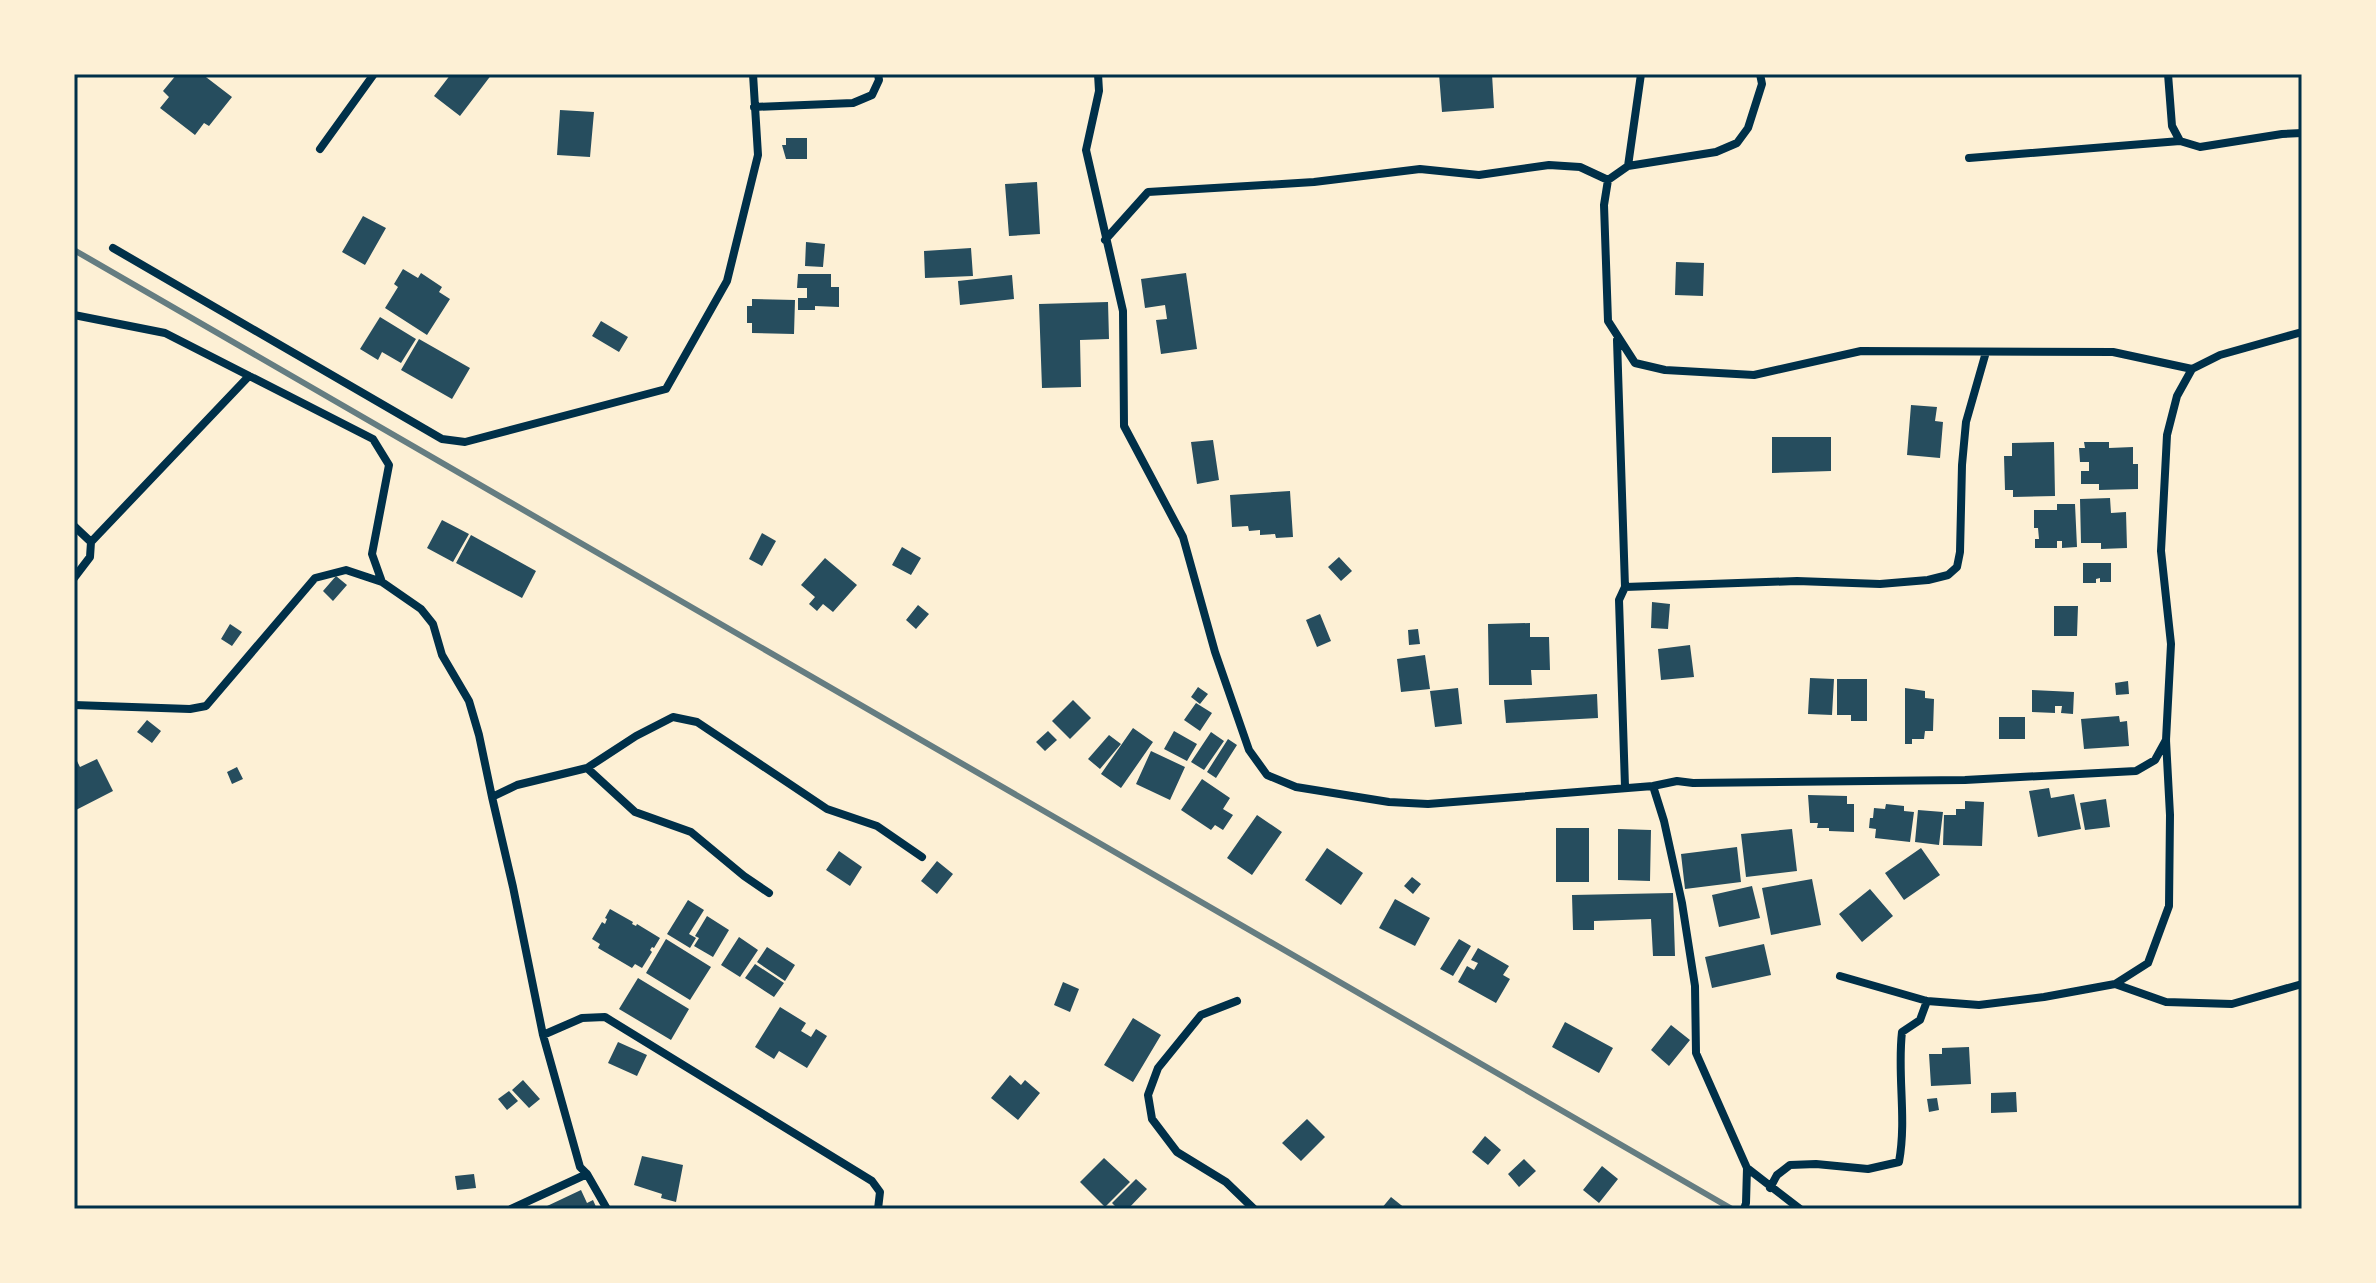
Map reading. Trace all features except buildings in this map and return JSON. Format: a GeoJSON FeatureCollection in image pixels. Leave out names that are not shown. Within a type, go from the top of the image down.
{"type":"FeatureCollection","features":[{"type":"Feature","properties":{"kind":"street"},"geometry":{"type":"LineString","coordinates":[[320,149],[374,74]]}},
{"type":"Feature","properties":{"kind":"street"},"geometry":{"type":"LineString","coordinates":[[113,248],[442,439],[465,442],[666,389],[727,281],[758,155],[753,74]]}},
{"type":"Feature","properties":{"kind":"street"},"geometry":{"type":"LineString","coordinates":[[754,107],[853,103],[872,95],[879,80],[878,74]]}},
{"type":"Feature","properties":{"kind":"street"},"geometry":{"type":"LineString","coordinates":[[1098,74],[1099,91],[1086,150],[1123,311],[1124,426],[1183,537],[1219,666],[1249,750],[1267,775],[1296,787],[1389,802],[1428,804],[1653,786],[1677,781],[1965,780],[2136,771],[2155,760],[2166,740]]}},
{"type":"Feature","properties":{"kind":"street"},"geometry":{"type":"LineString","coordinates":[[1628,166],[1641,74]]}},
{"type":"Feature","properties":{"kind":"street"},"geometry":{"type":"LineString","coordinates":[[1760,74],[1762,84],[1748,128],[1737,143],[1716,152],[1628,166],[1608,180],[1604,205],[1608,321],[1635,363],[1665,370],[1754,375],[1861,351],[2113,352],[2192,369]]}},
{"type":"Feature","properties":{"kind":"street"},"geometry":{"type":"LineString","coordinates":[[2168,74],[2172,126],[2180,141]]}},
{"type":"Feature","properties":{"kind":"street"},"geometry":{"type":"LineString","coordinates":[[1969,158],[2180,141],[2200,147],[2302,133]]}},
{"type":"Feature","properties":{"kind":"street"},"geometry":{"type":"LineString","coordinates":[[1105,240],[1148,192],[1314,182],[1420,169],[1479,175],[1549,165],[1580,167],[1608,180]]}},
{"type":"Feature","properties":{"kind":"street"},"geometry":{"type":"LineString","coordinates":[[74,315],[165,333],[373,439],[389,465],[372,554],[382,582]]}},
{"type":"Feature","properties":{"kind":"street"},"geometry":{"type":"LineString","coordinates":[[1840,976],[1927,1001],[1979,1005],[2115,984],[2148,963],[2169,906],[2170,815],[2166,740],[2171,644],[2161,551],[2167,435],[2177,396],[2192,369],[2220,355],[2302,332]]}},
{"type":"Feature","properties":{"kind":"street"},"geometry":{"type":"LineString","coordinates":[[1617,339],[1625,587],[1619,600],[1625,787]]}},
{"type":"Feature","properties":{"kind":"street"},"geometry":{"type":"LineString","coordinates":[[1625,587],[1797,581],[1880,584],[1948,575],[1957,567],[1960,552],[1965,434],[1986,352]]}},
{"type":"Feature","properties":{"kind":"street"},"geometry":{"type":"LineString","coordinates":[[74,578],[90,557],[91,542],[249,376]]}},
{"type":"Feature","properties":{"kind":"street"},"geometry":{"type":"LineString","coordinates":[[74,526],[91,542]]}},
{"type":"Feature","properties":{"kind":"street"},"geometry":{"type":"LineString","coordinates":[[74,705],[190,709],[206,706],[315,578],[346,570],[382,582],[421,609],[433,624],[442,655],[469,701],[513,887],[543,1035],[580,1167],[607,1209]]}},
{"type":"Feature","properties":{"kind":"street"},"geometry":{"type":"LineString","coordinates":[[492,797],[517,785],[587,768],[636,736],[673,717],[697,722],[827,809],[877,826],[922,857]]}},
{"type":"Feature","properties":{"kind":"street"},"geometry":{"type":"LineString","coordinates":[[587,768],[635,812],[691,832],[769,893]]}},
{"type":"Feature","properties":{"kind":"street"},"geometry":{"type":"LineString","coordinates":[[1653,786],[1682,903],[1695,986],[1696,1053],[1747,1168],[1800,1209]]}},
{"type":"Feature","properties":{"kind":"street"},"geometry":{"type":"LineString","coordinates":[[2115,984],[2166,1002],[2232,1004],[2302,984]]}},
{"type":"Feature","properties":{"kind":"street"},"geometry":{"type":"LineString","coordinates":[[1237,1001],[1201,1015],[1158,1068],[1148,1095],[1152,1119],[1177,1152],[1226,1182],[1254,1209]]}},
{"type":"Feature","properties":{"kind":"street"},"geometry":{"type":"LineString","coordinates":[[1770,1188],[1777,1175],[1790,1165],[1868,1169],[1899,1162],[1903,1143],[1899,1060],[1902,1032],[1920,1020],[1927,1001]]}},
{"type":"Feature","properties":{"kind":"street"},"geometry":{"type":"LineString","coordinates":[[543,1035],[582,1018],[605,1017],[872,1181],[880,1192],[878,1209]]}},
{"type":"Feature","properties":{"kind":"street"},"geometry":{"type":"LineString","coordinates":[[1744,1209],[1747,1168]]}},
{"type":"Feature","properties":{"kind":"street"},"geometry":{"type":"LineString","coordinates":[[511,1209],[587,1174]]}},
{"type":"Feature","properties":{"kind":"railway"},"geometry":{"type":"LineString","coordinates":[[74,250],[1732,1209]]}}]}
